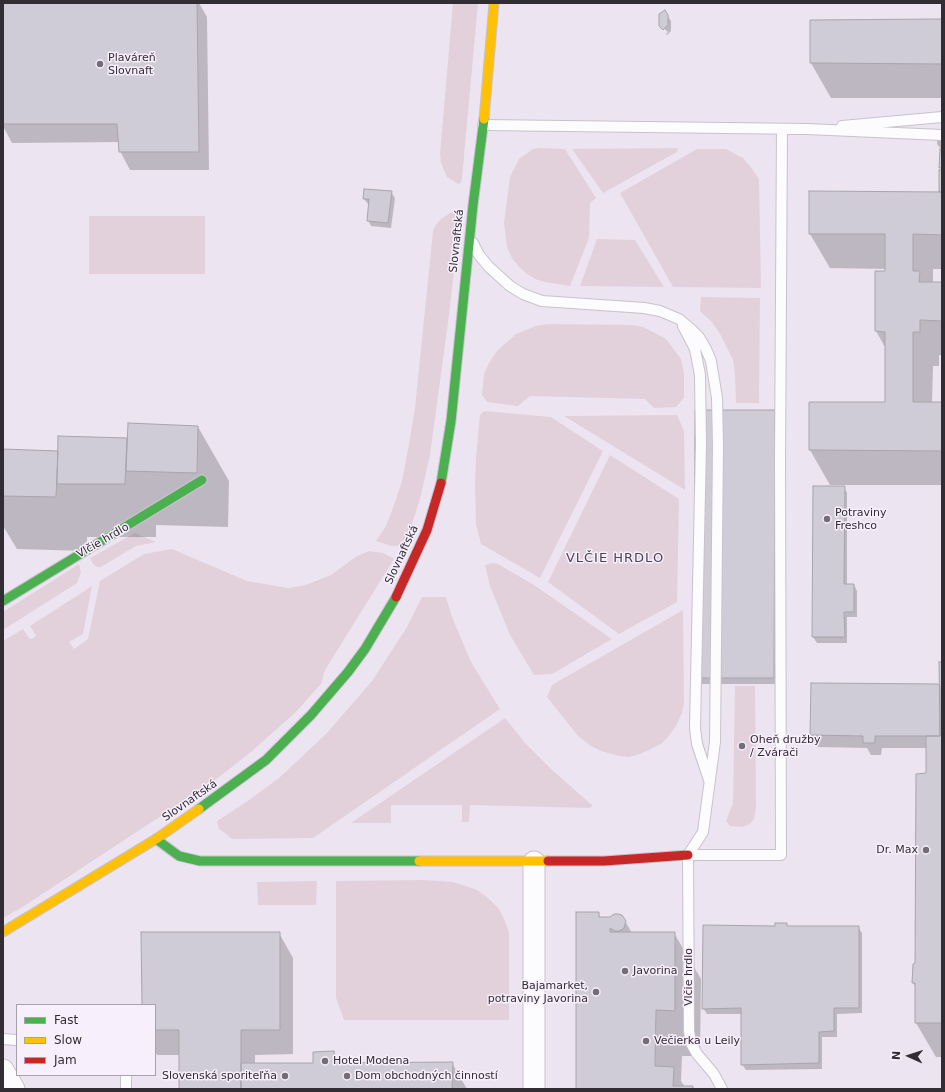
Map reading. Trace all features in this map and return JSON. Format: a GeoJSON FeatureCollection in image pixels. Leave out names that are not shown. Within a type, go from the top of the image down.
{"type":"FeatureCollection","features":[{"type":"Feature","properties":{"kind":"main road","name":"Slovnaftská"},"geometry":{"type":"LineString","coordinates":[[3,932],[156,839],[241,780],[266,760],[312,716],[348,672],[365,649],[397,595],[424,538],[439,490],[451,421],[483,125],[494,3]]}},
{"type":"Feature","properties":{"kind":"main road","name":"Vlčie hrdlo"},"geometry":{"type":"LineString","coordinates":[[3,601],[202,480]]}},
{"type":"Feature","properties":{"kind":"main road"},"geometry":{"type":"LineString","coordinates":[[156,839],[179,856],[200,861],[534,862],[604,861],[688,856]]}},
{"type":"Feature","properties":{"kind":"street"},"geometry":{"type":"LineString","coordinates":[[534,862],[534,1089]]}},
{"type":"Feature","properties":{"kind":"street"},"geometry":{"type":"LineString","coordinates":[[3,1070],[14,1089]]}},
{"type":"Feature","properties":{"kind":"lane"},"geometry":{"type":"LineString","coordinates":[[807,129],[942,117]]}},
{"type":"Feature","properties":{"kind":"lane"},"geometry":{"type":"LineString","coordinates":[[483,125],[807,129],[942,135]]}},
{"type":"Feature","properties":{"kind":"lane"},"geometry":{"type":"LineString","coordinates":[[688,856],[781,855],[780,460],[782,129]]}},
{"type":"Feature","properties":{"kind":"lane"},"geometry":{"type":"LineString","coordinates":[[470,238],[479,255],[489,267],[510,286],[523,294],[542,301],[644,308],[660,311],[679,319],[699,337],[706,349],[712,366],[717,398],[718,453],[715,742],[703,832],[688,856]]}},
{"type":"Feature","properties":{"kind":"lane"},"geometry":{"type":"LineString","coordinates":[[679,319],[695,350],[700,375],[700,460],[695,728],[697,744],[710,784]]}},
{"type":"Feature","properties":{"kind":"lane","name":"Vlčie hrdlo"},"geometry":{"type":"LineString","coordinates":[[688,856],[689,1031],[691,1043],[697,1054],[714,1074],[722,1089]]}},
{"type":"Feature","properties":{"kind":"lane"},"geometry":{"type":"LineString","coordinates":[[3,1039],[16,1040]]}},
{"type":"Feature","properties":{"kind":"lane"},"geometry":{"type":"LineString","coordinates":[[126,1076],[126,1089]]}},
{"type":"Feature","properties":{"kind":"shaded area"},"geometry":{"type":"Polygon","coordinates":[[[453,3],[478,3],[462,178],[461,183],[458,184],[447,177],[441,163],[440,154],[453,3]]]}},
{"type":"Feature","properties":{"kind":"shaded area"},"geometry":{"type":"Polygon","coordinates":[[[678,148],[677,152],[603,193],[572,149],[678,148]]]}},
{"type":"Feature","properties":{"kind":"shaded area"},"geometry":{"type":"Polygon","coordinates":[[[533,149],[565,149],[596,198],[590,203],[589,238],[570,286],[535,279],[519,267],[512,258],[507,247],[504,223],[510,177],[519,159],[533,149]]]}},
{"type":"Feature","properties":{"kind":"shaded area"},"geometry":{"type":"Polygon","coordinates":[[[697,149],[726,149],[743,158],[759,179],[761,288],[673,287],[620,193],[697,149]]]}},
{"type":"Feature","properties":{"kind":"shaded area"},"geometry":{"type":"Polygon","coordinates":[[[461,209],[449,315],[430,455],[420,499],[405,545],[392,546],[376,541],[386,526],[394,505],[402,481],[409,444],[415,408],[433,231],[441,219],[450,213],[461,209]]]}},
{"type":"Feature","properties":{"kind":"shaded area"},"geometry":{"type":"Polygon","coordinates":[[[89,216],[205,216],[205,274],[89,274],[89,216]]]}},
{"type":"Feature","properties":{"kind":"shaded area"},"geometry":{"type":"Polygon","coordinates":[[[597,239],[635,240],[664,287],[580,286],[597,239]]]}},
{"type":"Feature","properties":{"kind":"shaded area"},"geometry":{"type":"Polygon","coordinates":[[[701,297],[760,298],[759,403],[736,403],[733,360],[712,322],[700,311],[701,297]]]}},
{"type":"Feature","properties":{"kind":"shaded area"},"geometry":{"type":"Polygon","coordinates":[[[547,324],[632,325],[643,327],[655,333],[666,339],[681,359],[684,374],[684,398],[676,407],[654,408],[645,399],[530,396],[518,406],[487,402],[482,395],[484,374],[497,351],[516,334],[536,326],[547,324]]]}},
{"type":"Feature","properties":{"kind":"shaded area"},"geometry":{"type":"Polygon","coordinates":[[[484,411],[551,417],[603,451],[540,578],[481,544],[476,524],[475,485],[480,415],[484,411]]]}},
{"type":"Feature","properties":{"kind":"shaded area"},"geometry":{"type":"Polygon","coordinates":[[[677,415],[684,431],[685,490],[564,416],[677,415]]]}},
{"type":"Feature","properties":{"kind":"shaded area"},"geometry":{"type":"Polygon","coordinates":[[[610,455],[679,499],[677,602],[619,634],[548,582],[610,455]]]}},
{"type":"Feature","properties":{"kind":"shaded area"},"geometry":{"type":"Polygon","coordinates":[[[135,533],[156,542],[136,546],[101,567],[97,567],[93,564],[90,558],[135,533]]]}},
{"type":"Feature","properties":{"kind":"shaded area"},"geometry":{"type":"Polygon","coordinates":[[[172,549],[247,581],[288,588],[306,585],[331,575],[357,556],[369,551],[383,553],[394,559],[325,670],[321,684],[296,712],[251,752],[214,781],[21,908],[3,918],[3,641],[23,629],[30,639],[33,638],[36,636],[30,626],[92,586],[83,634],[69,642],[74,649],[88,639],[100,581],[144,554],[172,549]]]}},
{"type":"Feature","properties":{"kind":"shaded area"},"geometry":{"type":"Polygon","coordinates":[[[493,563],[498,564],[534,585],[612,639],[552,674],[534,675],[510,635],[490,586],[485,565],[493,563]]]}},
{"type":"Feature","properties":{"kind":"shaded area"},"geometry":{"type":"Polygon","coordinates":[[[79,564],[81,572],[77,583],[3,630],[3,612],[79,564]]]}},
{"type":"Feature","properties":{"kind":"shaded area"},"geometry":{"type":"Polygon","coordinates":[[[422,597],[446,597],[452,617],[471,662],[500,709],[313,838],[232,839],[219,829],[217,821],[279,778],[327,733],[372,681],[407,627],[422,597]]]}},
{"type":"Feature","properties":{"kind":"shaded area"},"geometry":{"type":"Polygon","coordinates":[[[683,610],[684,703],[682,713],[676,726],[661,744],[640,754],[629,757],[601,751],[591,746],[578,736],[547,697],[552,685],[683,610]]]}},
{"type":"Feature","properties":{"kind":"shaded area"},"geometry":{"type":"Polygon","coordinates":[[[735,686],[755,686],[756,808],[754,819],[750,824],[743,827],[730,826],[726,821],[733,803],[735,686]]]}},
{"type":"Feature","properties":{"kind":"shaded area"},"geometry":{"type":"Polygon","coordinates":[[[505,718],[526,744],[551,769],[593,806],[589,808],[470,805],[469,822],[462,822],[462,805],[391,805],[391,823],[351,823],[505,718]]]}},
{"type":"Feature","properties":{"kind":"shaded area"},"geometry":{"type":"Polygon","coordinates":[[[425,880],[453,882],[475,889],[487,897],[499,909],[509,933],[509,1020],[344,1020],[336,998],[336,881],[425,880]]]}},
{"type":"Feature","properties":{"kind":"shaded area"},"geometry":{"type":"Polygon","coordinates":[[[317,881],[316,905],[258,905],[257,882],[317,881]]]}},
{"type":"Feature","properties":{"kind":"building","name":"Plaváreň Slovnaft"},"geometry":{"type":"Polygon","coordinates":[[[3,3],[197,3],[199,152],[119,152],[117,124],[3,124],[3,3]]]}},
{"type":"Feature","properties":{"kind":"building"},"geometry":{"type":"Polygon","coordinates":[[[665,10],[668,15],[668,25],[663,30],[659,26],[659,14],[665,10]]]}},
{"type":"Feature","properties":{"kind":"building"},"geometry":{"type":"Polygon","coordinates":[[[942,19],[942,64],[810,63],[810,20],[942,19]]]}},
{"type":"Feature","properties":{"kind":"building"},"geometry":{"type":"Polygon","coordinates":[[[940,149],[942,149],[942,168],[939,168],[940,149]]]}},
{"type":"Feature","properties":{"kind":"building"},"geometry":{"type":"Polygon","coordinates":[[[939,170],[942,170],[942,192],[939,192],[939,170]]]}},
{"type":"Feature","properties":{"kind":"building"},"geometry":{"type":"Polygon","coordinates":[[[364,189],[392,191],[388,223],[367,221],[369,199],[363,199],[364,189]]]}},
{"type":"Feature","properties":{"kind":"building"},"geometry":{"type":"Polygon","coordinates":[[[809,191],[942,192],[942,235],[913,234],[913,271],[920,271],[919,282],[942,282],[942,321],[920,320],[920,332],[913,332],[913,402],[942,402],[942,451],[809,450],[809,402],[885,402],[885,332],[875,331],[875,271],[885,271],[885,234],[809,234],[809,191]]]}},
{"type":"Feature","properties":{"kind":"building"},"geometry":{"type":"Polygon","coordinates":[[[695,410],[775,410],[774,678],[694,678],[695,410]]]}},
{"type":"Feature","properties":{"kind":"building"},"geometry":{"type":"Polygon","coordinates":[[[128,423],[198,426],[197,473],[126,471],[128,423]]]}},
{"type":"Feature","properties":{"kind":"building"},"geometry":{"type":"Polygon","coordinates":[[[58,436],[127,438],[125,484],[57,484],[58,436]]]}},
{"type":"Feature","properties":{"kind":"building"},"geometry":{"type":"Polygon","coordinates":[[[3,449],[58,451],[56,497],[3,496],[3,449]]]}},
{"type":"Feature","properties":{"kind":"building"},"geometry":{"type":"Polygon","coordinates":[[[813,486],[845,486],[844,584],[854,584],[854,612],[844,612],[845,637],[812,637],[813,486]]]}},
{"type":"Feature","properties":{"kind":"building"},"geometry":{"type":"Polygon","coordinates":[[[939,662],[942,662],[942,1023],[915,1023],[915,983],[912,983],[913,964],[915,963],[916,774],[926,773],[926,736],[940,736],[939,662]]]}},
{"type":"Feature","properties":{"kind":"building"},"geometry":{"type":"Polygon","coordinates":[[[811,683],[938,684],[940,686],[940,736],[875,736],[875,743],[863,743],[863,736],[810,735],[811,683]]]}},
{"type":"Feature","properties":{"kind":"building","name":"Javorina"},"geometry":{"type":"Polygon","coordinates":[[[576,912],[599,912],[599,917],[610,917],[614,914],[622,915],[626,921],[624,928],[619,931],[615,931],[610,928],[610,932],[675,932],[675,1011],[656,1010],[655,1066],[674,1067],[673,1086],[693,1086],[693,1089],[576,1089],[576,912]]]}},
{"type":"Feature","properties":{"kind":"building"},"geometry":{"type":"Polygon","coordinates":[[[775,923],[787,923],[787,926],[859,926],[859,1008],[834,1008],[834,1031],[819,1032],[819,1063],[741,1065],[741,1008],[702,1009],[703,925],[775,926],[775,923]]]}},
{"type":"Feature","properties":{"kind":"building"},"geometry":{"type":"Polygon","coordinates":[[[141,932],[280,932],[280,1030],[241,1030],[241,1089],[179,1089],[179,1030],[156,1030],[156,1004],[142,1004],[141,932]]]}},
{"type":"Feature","properties":{"kind":"building","name":"Dom obchodných činností"},"geometry":{"type":"Polygon","coordinates":[[[334,1051],[335,1063],[453,1062],[452,1089],[241,1089],[241,1063],[313,1063],[313,1052],[334,1051]]]}},
{"type":"Feature","properties":{"kind":"traffic: fast"},"geometry":{"type":"LineString","coordinates":[[441,483],[451,421],[473,205],[484,119]]}},
{"type":"Feature","properties":{"kind":"traffic: fast"},"geometry":{"type":"LineString","coordinates":[[3,601],[202,480]]}},
{"type":"Feature","properties":{"kind":"traffic: fast"},"geometry":{"type":"LineString","coordinates":[[199,809],[266,760],[311,715],[348,672],[365,649],[396,597]]}},
{"type":"Feature","properties":{"kind":"traffic: fast"},"geometry":{"type":"LineString","coordinates":[[156,839],[179,856],[200,861],[419,861]]}},
{"type":"Feature","properties":{"kind":"traffic: slow"},"geometry":{"type":"LineString","coordinates":[[484,119],[494,3]]}},
{"type":"Feature","properties":{"kind":"traffic: slow"},"geometry":{"type":"LineString","coordinates":[[3,932],[156,839],[199,809]]}},
{"type":"Feature","properties":{"kind":"traffic: slow"},"geometry":{"type":"LineString","coordinates":[[419,861],[548,861]]}},
{"type":"Feature","properties":{"kind":"traffic: jam"},"geometry":{"type":"LineString","coordinates":[[396,597],[427,530],[441,483]]}},
{"type":"Feature","properties":{"kind":"traffic: jam"},"geometry":{"type":"LineString","coordinates":[[548,861],[604,861],[688,855]]}},
{"type":"Feature","properties":{"kind":"place","name":"Plaváreň Slovnaft"},"geometry":{"type":"Point","coordinates":[100,64]}},
{"type":"Feature","properties":{"kind":"place","name":"Potraviny Freshco"},"geometry":{"type":"Point","coordinates":[827,519]}},
{"type":"Feature","properties":{"kind":"place","name":"Oheň družby / Zvárači"},"geometry":{"type":"Point","coordinates":[742,746]}},
{"type":"Feature","properties":{"kind":"place","name":"Dr. Max"},"geometry":{"type":"Point","coordinates":[926,850]}},
{"type":"Feature","properties":{"kind":"place","name":"Javorina"},"geometry":{"type":"Point","coordinates":[625,971]}},
{"type":"Feature","properties":{"kind":"place","name":"Bajamarket, potraviny Javorina"},"geometry":{"type":"Point","coordinates":[596,992]}},
{"type":"Feature","properties":{"kind":"place","name":"Večierka u Leily"},"geometry":{"type":"Point","coordinates":[646,1041]}},
{"type":"Feature","properties":{"kind":"place","name":"Hotel Modena"},"geometry":{"type":"Point","coordinates":[325,1061]}},
{"type":"Feature","properties":{"kind":"place","name":"Slovenská sporiteľňa"},"geometry":{"type":"Point","coordinates":[285,1076]}},
{"type":"Feature","properties":{"kind":"place","name":"Dom obchodných činností"},"geometry":{"type":"Point","coordinates":[347,1076]}},
{"type":"Feature","properties":{"kind":"district","name":"VLČIE HRDLO"},"geometry":{"type":"Point","coordinates":[615,559]}}]}
